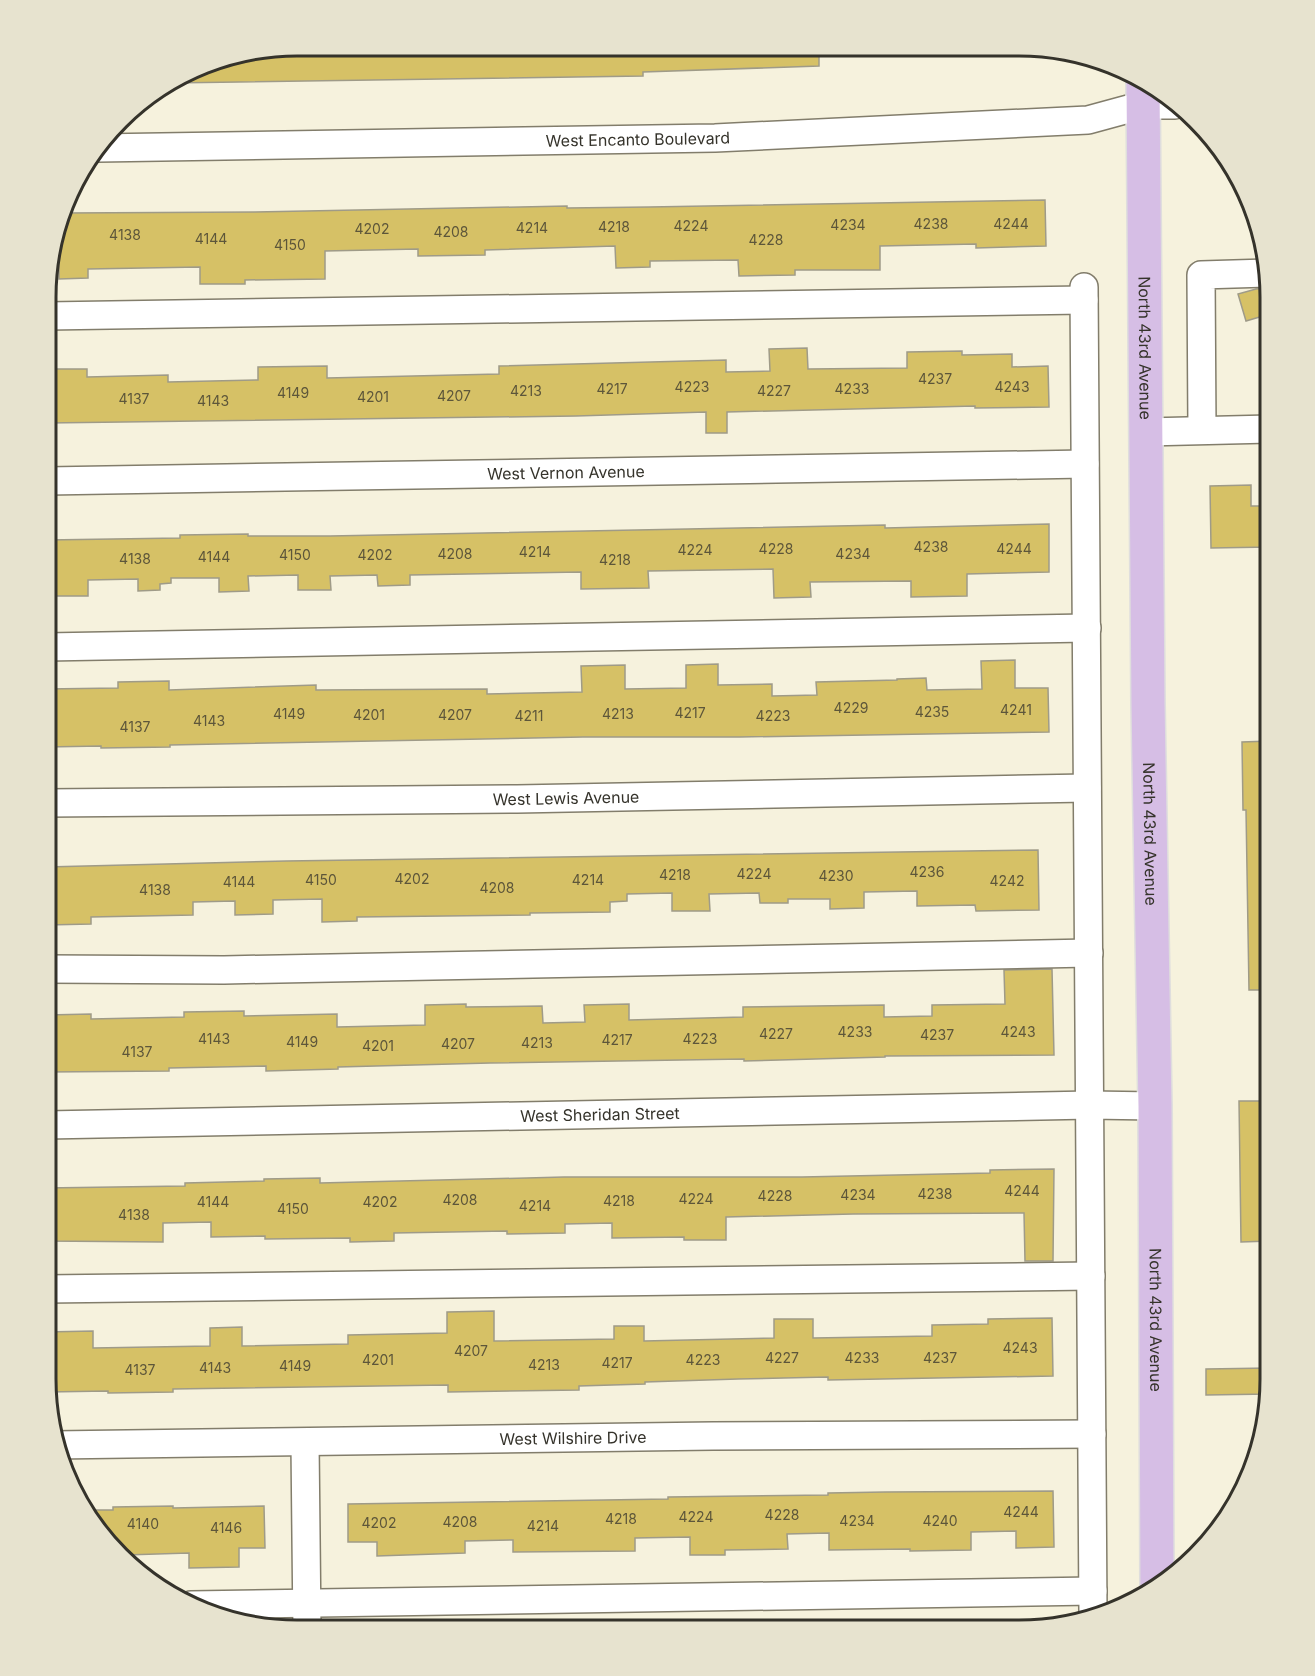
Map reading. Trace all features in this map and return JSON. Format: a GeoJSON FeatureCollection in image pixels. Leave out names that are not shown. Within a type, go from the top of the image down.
{"type":"FeatureCollection","features":[{"type":"Feature","properties":{"kind":"main road","name":"North 43rd Avenue"},"geometry":{"type":"LineString","coordinates":[[1154,97],[1146,432],[1155,1106],[1157,1577]]}},
{"type":"Feature","properties":{"kind":"street","name":"West Encanto Boulevard"},"geometry":{"type":"LineString","coordinates":[[107,148],[715,138],[1088,120],[1154,97]]}},
{"type":"Feature","properties":{"kind":"street"},"geometry":{"type":"LineString","coordinates":[[1202,430],[1201,275],[1258,273]]}},
{"type":"Feature","properties":{"kind":"street"},"geometry":{"type":"LineString","coordinates":[[56,316],[1084,293],[1093,1602],[211,1605]]}},
{"type":"Feature","properties":{"kind":"street"},"geometry":{"type":"LineString","coordinates":[[1146,432],[1260,429]]}},
{"type":"Feature","properties":{"kind":"street","name":"West Vernon Avenue"},"geometry":{"type":"LineString","coordinates":[[56,481],[1085,464]]}},
{"type":"Feature","properties":{"kind":"street"},"geometry":{"type":"LineString","coordinates":[[56,647],[1087,627]]}},
{"type":"Feature","properties":{"kind":"street","name":"West Lewis Avenue"},"geometry":{"type":"LineString","coordinates":[[56,803],[517,799],[1088,788]]}},
{"type":"Feature","properties":{"kind":"street"},"geometry":{"type":"LineString","coordinates":[[56,969],[236,970],[1089,953]]}},
{"type":"Feature","properties":{"kind":"street","name":"West Sheridan Street"},"geometry":{"type":"LineString","coordinates":[[56,1125],[1090,1105],[1155,1106]]}},
{"type":"Feature","properties":{"kind":"street"},"geometry":{"type":"LineString","coordinates":[[56,1289],[1091,1276]]}},
{"type":"Feature","properties":{"kind":"street","name":"West Wilshire Drive"},"geometry":{"type":"LineString","coordinates":[[65,1445],[713,1436],[1092,1434]]}},
{"type":"Feature","properties":{"kind":"street"},"geometry":{"type":"LineString","coordinates":[[305,1443],[307,1620]]}},
{"type":"Feature","properties":{"kind":"building"},"geometry":{"type":"Polygon","coordinates":[[[281,56],[819,56],[819,66],[643,72],[643,76],[185,83],[219,68],[249,60],[281,56]]]}},
{"type":"Feature","properties":{"kind":"building"},"geometry":{"type":"Polygon","coordinates":[[[1045,200],[1046,246],[976,248],[976,244],[880,246],[880,270],[795,270],[795,275],[739,276],[738,260],[650,261],[650,267],[616,268],[615,246],[485,250],[485,255],[418,256],[418,249],[325,251],[325,279],[245,280],[245,284],[200,284],[200,267],[88,269],[88,278],[59,279],[60,249],[70,213],[567,206],[567,208],[1045,200]]]}},
{"type":"Feature","properties":{"kind":"building"},"geometry":{"type":"Polygon","coordinates":[[[1260,289],[1260,317],[1246,321],[1238,294],[1260,289]]]}},
{"type":"Feature","properties":{"kind":"building"},"geometry":{"type":"Polygon","coordinates":[[[807,348],[808,369],[907,368],[907,352],[962,351],[962,355],[1012,354],[1012,367],[1048,366],[1049,407],[975,408],[975,406],[727,412],[727,433],[706,433],[706,412],[576,416],[56,423],[56,369],[87,369],[87,377],[168,375],[168,382],[258,380],[258,367],[327,366],[327,378],[499,374],[499,366],[726,360],[726,372],[770,371],[769,349],[807,348]]]}},
{"type":"Feature","properties":{"kind":"building"},"geometry":{"type":"Polygon","coordinates":[[[1251,485],[1251,506],[1260,506],[1260,547],[1211,548],[1210,486],[1251,485]]]}},
{"type":"Feature","properties":{"kind":"building"},"geometry":{"type":"Polygon","coordinates":[[[1049,524],[1049,572],[967,574],[967,596],[911,597],[911,581],[810,582],[811,597],[774,598],[773,569],[648,571],[649,588],[581,589],[581,572],[410,575],[410,585],[378,586],[377,575],[330,576],[331,590],[298,590],[298,575],[248,576],[249,591],[219,592],[219,578],[171,578],[171,583],[160,584],[160,590],[138,591],[138,579],[88,580],[88,596],[56,596],[56,540],[180,538],[180,535],[248,534],[248,536],[330,536],[885,525],[885,528],[1049,524]]]}},
{"type":"Feature","properties":{"kind":"building"},"geometry":{"type":"Polygon","coordinates":[[[1015,660],[1015,688],[1048,688],[1049,732],[583,737],[170,745],[170,747],[56,747],[56,689],[118,688],[118,682],[169,681],[169,690],[316,685],[316,690],[487,689],[487,694],[582,692],[581,666],[625,665],[625,689],[686,688],[686,665],[718,664],[718,685],[772,684],[772,696],[817,695],[816,682],[897,679],[926,678],[927,690],[982,689],[981,661],[1015,660]]]}},
{"type":"Feature","properties":{"kind":"building"},"geometry":{"type":"Polygon","coordinates":[[[1260,741],[1260,990],[1249,990],[1246,810],[1243,810],[1242,742],[1260,741]]]}},
{"type":"Feature","properties":{"kind":"building"},"geometry":{"type":"Polygon","coordinates":[[[1038,850],[1039,910],[976,911],[975,905],[917,906],[917,891],[864,892],[864,908],[830,909],[830,899],[788,899],[788,903],[760,903],[759,893],[709,894],[710,911],[672,911],[672,893],[627,894],[627,901],[610,902],[610,912],[357,917],[357,921],[322,922],[322,899],[273,900],[273,914],[235,915],[235,901],[193,902],[193,915],[91,917],[91,924],[56,925],[56,867],[286,861],[1038,850]]]}},
{"type":"Feature","properties":{"kind":"building"},"geometry":{"type":"Polygon","coordinates":[[[1052,969],[1054,1055],[490,1063],[266,1071],[266,1066],[169,1068],[169,1071],[56,1072],[56,1015],[91,1014],[91,1019],[184,1017],[184,1012],[244,1011],[244,1016],[337,1014],[337,1027],[425,1025],[425,1005],[466,1004],[466,1007],[542,1006],[543,1023],[585,1022],[584,1005],[629,1004],[629,1020],[743,1017],[743,1007],[884,1005],[884,1017],[932,1016],[932,1005],[1005,1004],[1004,970],[1052,969]]]}},
{"type":"Feature","properties":{"kind":"building"},"geometry":{"type":"Polygon","coordinates":[[[1239,1101],[1260,1101],[1260,1241],[1241,1242],[1239,1101]]]}},
{"type":"Feature","properties":{"kind":"building"},"geometry":{"type":"Polygon","coordinates":[[[1054,1169],[1053,1261],[1025,1261],[1024,1213],[726,1217],[726,1240],[684,1240],[684,1237],[612,1238],[612,1223],[565,1224],[565,1233],[507,1234],[507,1231],[394,1233],[394,1241],[350,1242],[350,1238],[211,1237],[211,1222],[163,1223],[163,1242],[56,1241],[56,1188],[185,1186],[185,1183],[264,1181],[264,1179],[320,1178],[320,1183],[564,1177],[802,1177],[990,1173],[990,1170],[1054,1169]]]}},
{"type":"Feature","properties":{"kind":"building"},"geometry":{"type":"Polygon","coordinates":[[[494,1311],[494,1341],[614,1339],[614,1326],[644,1326],[644,1341],[774,1338],[774,1319],[813,1319],[813,1338],[932,1336],[932,1325],[988,1324],[988,1319],[1052,1318],[1053,1376],[828,1380],[828,1377],[738,1379],[579,1386],[579,1390],[448,1392],[448,1385],[173,1389],[173,1392],[56,1392],[56,1332],[93,1331],[93,1348],[210,1346],[210,1328],[242,1327],[242,1346],[348,1344],[348,1335],[447,1333],[447,1312],[494,1311]]]}},
{"type":"Feature","properties":{"kind":"building"},"geometry":{"type":"Polygon","coordinates":[[[1260,1368],[1259,1394],[1206,1395],[1206,1369],[1260,1368]]]}},
{"type":"Feature","properties":{"kind":"building"},"geometry":{"type":"Polygon","coordinates":[[[1053,1491],[1054,1547],[1016,1548],[1016,1531],[971,1532],[971,1550],[910,1551],[910,1549],[829,1550],[829,1533],[787,1534],[788,1549],[725,1550],[725,1555],[690,1555],[690,1537],[635,1538],[635,1551],[513,1552],[513,1540],[465,1541],[465,1553],[377,1556],[377,1542],[348,1542],[348,1504],[668,1499],[668,1497],[828,1495],[828,1493],[1053,1491]]]}},
{"type":"Feature","properties":{"kind":"building"},"geometry":{"type":"Polygon","coordinates":[[[264,1506],[265,1548],[239,1548],[239,1567],[189,1568],[189,1553],[131,1555],[105,1526],[94,1510],[113,1510],[113,1507],[264,1506]]]}}]}
